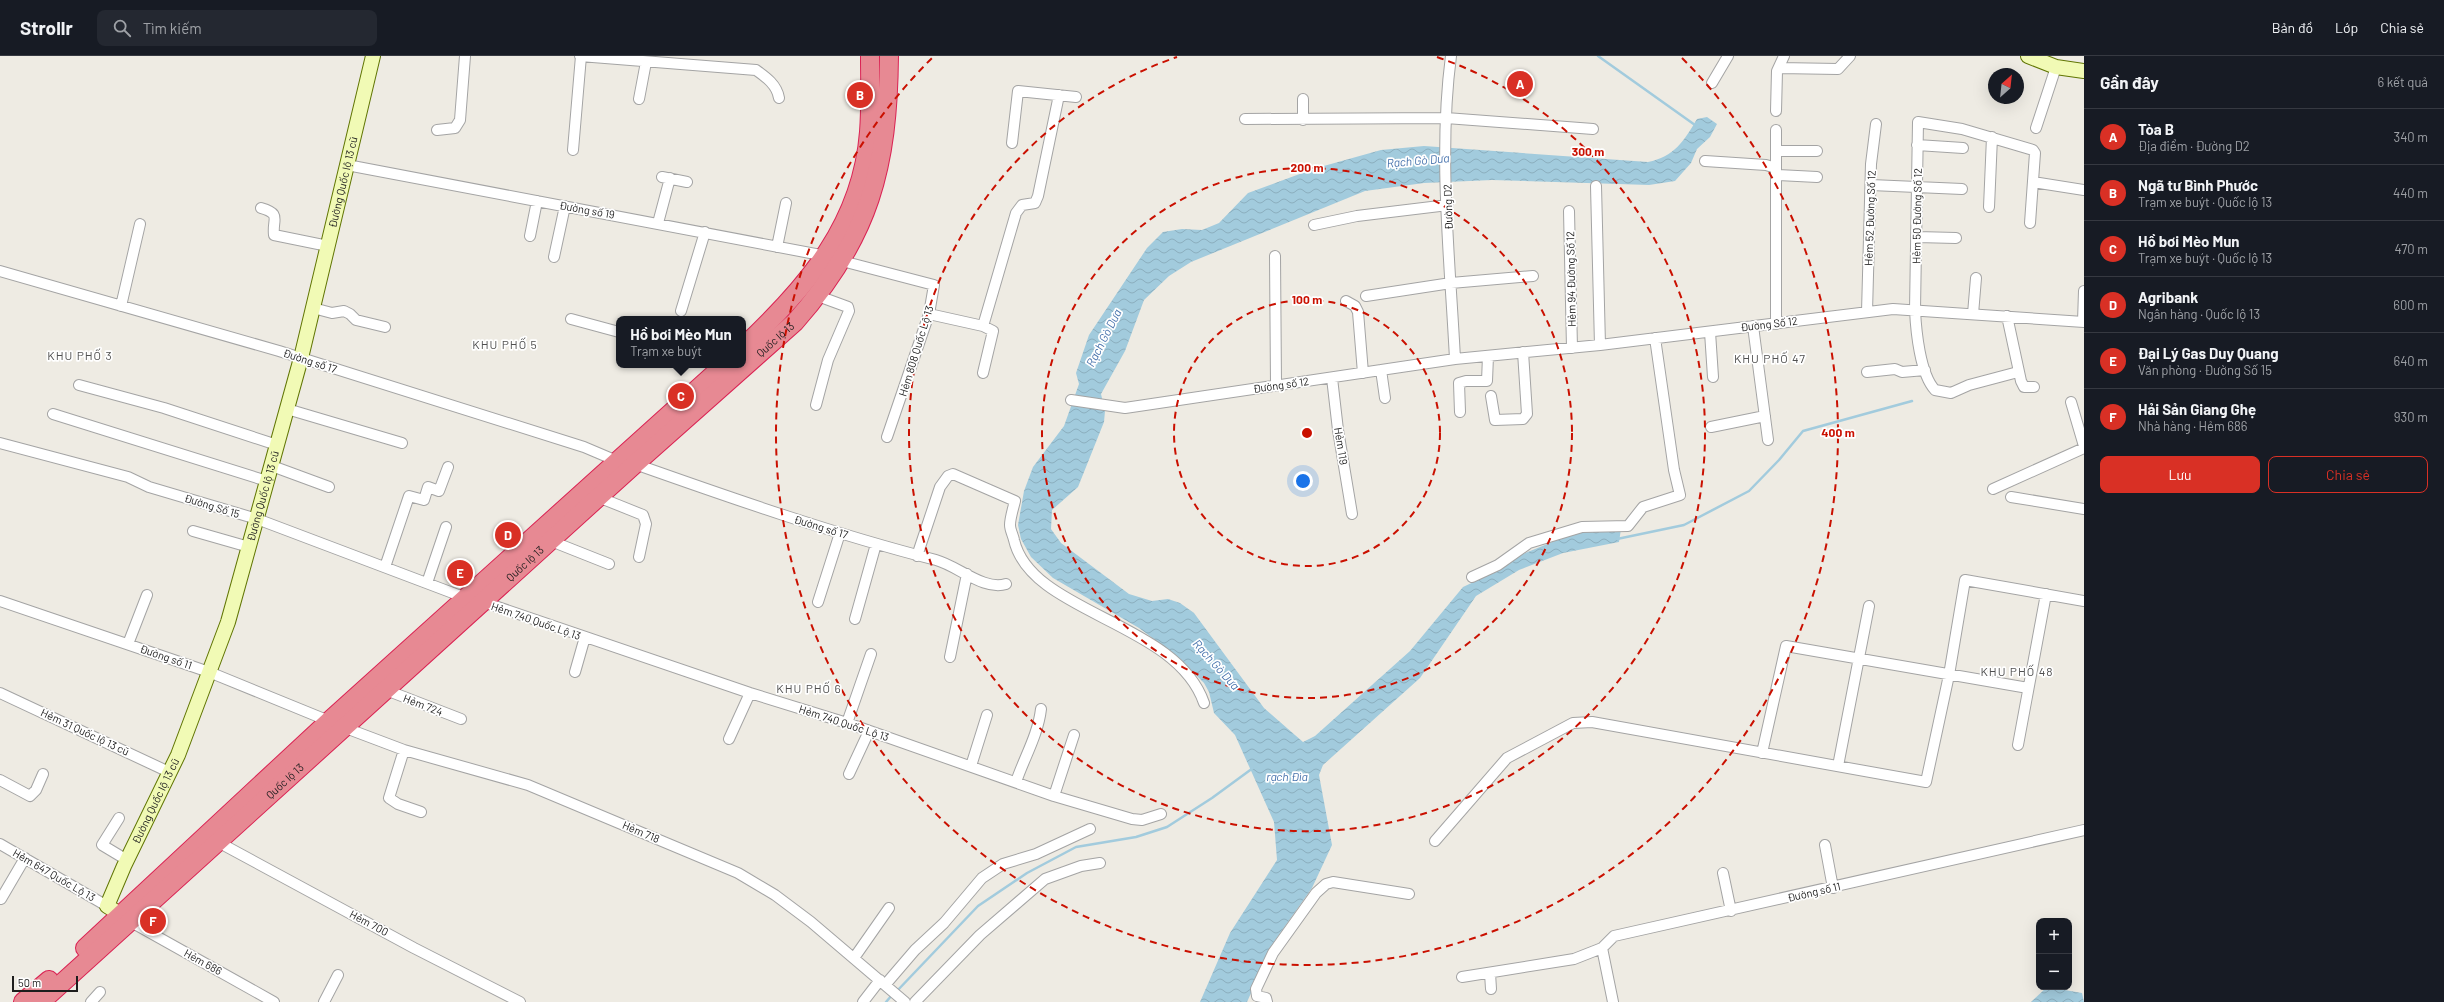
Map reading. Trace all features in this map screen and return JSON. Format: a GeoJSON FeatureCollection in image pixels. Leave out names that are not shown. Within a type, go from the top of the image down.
{"type":"FeatureCollection","features":[{"type":"Feature","properties":{"kind":"highway","name":"Quốc lộ 13"},"geometry":{"type":"LineString","coordinates":[[746,368],[795,322],[818,296],[834,258],[865,157],[869,133],[870,56]]}},
{"type":"Feature","properties":{"kind":"highway","name":"Quốc lộ 13"},"geometry":{"type":"LineString","coordinates":[[746,344],[834,258],[858,232],[877,177],[885,132],[889,56]]}},
{"type":"Feature","properties":{"kind":"highway","name":"Quốc lộ 13"},"geometry":{"type":"LineString","coordinates":[[41,1002],[119,914],[218,842],[336,724],[386,690],[475,600],[617,461],[721,368]]}},
{"type":"Feature","properties":{"kind":"highway","name":"Quốc lộ 13"},"geometry":{"type":"LineString","coordinates":[[23,1002],[79,954],[119,914],[475,600],[551,541],[634,464],[746,368]]}},
{"type":"Feature","properties":{"kind":"street","name":"Đường Quốc lộ 13 cũ"},"geometry":{"type":"LineString","coordinates":[[119,914],[127,860],[178,754],[228,622],[301,358],[373,56]]}},
{"type":"Feature","properties":{"kind":"street"},"geometry":{"type":"LineString","coordinates":[[437,130],[455,128],[460,120],[465,56]]}},
{"type":"Feature","properties":{"kind":"street"},"geometry":{"type":"LineString","coordinates":[[573,150],[581,56],[756,70],[767,78],[778,91],[778,98]]}},
{"type":"Feature","properties":{"kind":"street","name":"Đường D2"},"geometry":{"type":"LineString","coordinates":[[1452,56],[1446,92],[1446,145],[1455,359]]}},
{"type":"Feature","properties":{"kind":"street"},"geometry":{"type":"LineString","coordinates":[[1712,82],[1728,56]]}},
{"type":"Feature","properties":{"kind":"street"},"geometry":{"type":"LineString","coordinates":[[1776,111],[1779,68],[1784,56]]}},
{"type":"Feature","properties":{"kind":"street"},"geometry":{"type":"LineString","coordinates":[[1779,68],[1838,69],[1850,56]]}},
{"type":"Feature","properties":{"kind":"street"},"geometry":{"type":"LineString","coordinates":[[2028,56],[2056,66],[2084,70]]}},
{"type":"Feature","properties":{"kind":"street"},"geometry":{"type":"LineString","coordinates":[[639,98],[646,62]]}},
{"type":"Feature","properties":{"kind":"street"},"geometry":{"type":"LineString","coordinates":[[2036,128],[2056,66]]}},
{"type":"Feature","properties":{"kind":"street"},"geometry":{"type":"LineString","coordinates":[[1012,143],[1018,91],[1076,97]]}},
{"type":"Feature","properties":{"kind":"street"},"geometry":{"type":"LineString","coordinates":[[983,326],[1016,212],[1022,205],[1035,203],[1038,196],[1059,95]]}},
{"type":"Feature","properties":{"kind":"street"},"geometry":{"type":"LineString","coordinates":[[1303,99],[1304,120]]}},
{"type":"Feature","properties":{"kind":"street"},"geometry":{"type":"LineString","coordinates":[[1245,119],[1304,120],[1446,118],[1593,129]]}},
{"type":"Feature","properties":{"kind":"street","name":"Hẻm 50 Đường Số 12"},"geometry":{"type":"LineString","coordinates":[[1992,138],[1962,129],[1918,122],[1916,327],[1925,370],[1935,390],[1951,393],[1969,385],[2018,372]]}},
{"type":"Feature","properties":{"kind":"street","name":"Hẻm 52 Đường Số 12"},"geometry":{"type":"LineString","coordinates":[[1867,312],[1871,185],[1876,124]]}},
{"type":"Feature","properties":{"kind":"street"},"geometry":{"type":"LineString","coordinates":[[1776,130],[1776,324]]}},
{"type":"Feature","properties":{"kind":"street"},"geometry":{"type":"LineString","coordinates":[[1990,207],[1992,138],[2028,148],[2035,153],[2030,223]]}},
{"type":"Feature","properties":{"kind":"street"},"geometry":{"type":"LineString","coordinates":[[1917,145],[1963,148]]}},
{"type":"Feature","properties":{"kind":"street"},"geometry":{"type":"LineString","coordinates":[[1776,151],[1817,151]]}},
{"type":"Feature","properties":{"kind":"street"},"geometry":{"type":"LineString","coordinates":[[1705,161],[1766,166],[1776,172],[1817,177]]}},
{"type":"Feature","properties":{"kind":"street","name":"Đường số 19"},"geometry":{"type":"LineString","coordinates":[[347,165],[658,223],[834,258]]}},
{"type":"Feature","properties":{"kind":"street"},"geometry":{"type":"LineString","coordinates":[[658,223],[666,178],[687,182]]}},
{"type":"Feature","properties":{"kind":"street"},"geometry":{"type":"LineString","coordinates":[[2033,182],[2084,190]]}},
{"type":"Feature","properties":{"kind":"street"},"geometry":{"type":"LineString","coordinates":[[1871,185],[1962,189]]}},
{"type":"Feature","properties":{"kind":"street"},"geometry":{"type":"LineString","coordinates":[[1596,186],[1600,345]]}},
{"type":"Feature","properties":{"kind":"street"},"geometry":{"type":"LineString","coordinates":[[530,236],[537,201]]}},
{"type":"Feature","properties":{"kind":"street"},"geometry":{"type":"LineString","coordinates":[[777,247],[786,203]]}},
{"type":"Feature","properties":{"kind":"street"},"geometry":{"type":"LineString","coordinates":[[1314,225],[1357,216],[1448,205]]}},
{"type":"Feature","properties":{"kind":"street"},"geometry":{"type":"LineString","coordinates":[[554,257],[565,206]]}},
{"type":"Feature","properties":{"kind":"street"},"geometry":{"type":"LineString","coordinates":[[261,208],[273,212],[276,216],[274,235],[328,246]]}},
{"type":"Feature","properties":{"kind":"street","name":"Hẻm 94 Đường Số 12"},"geometry":{"type":"LineString","coordinates":[[1569,211],[1572,348]]}},
{"type":"Feature","properties":{"kind":"street"},"geometry":{"type":"LineString","coordinates":[[121,306],[140,224]]}},
{"type":"Feature","properties":{"kind":"street"},"geometry":{"type":"LineString","coordinates":[[681,311],[705,232]]}},
{"type":"Feature","properties":{"kind":"street"},"geometry":{"type":"LineString","coordinates":[[1917,237],[1956,238]]}},
{"type":"Feature","properties":{"kind":"street"},"geometry":{"type":"LineString","coordinates":[[1275,256],[1276,385]]}},
{"type":"Feature","properties":{"kind":"street","name":"Hẻm 808 Quốc Lộ 13"},"geometry":{"type":"LineString","coordinates":[[834,258],[934,285],[929,314],[887,437]]}},
{"type":"Feature","properties":{"kind":"street","name":"Đường số 17"},"geometry":{"type":"LineString","coordinates":[[0,271],[301,358],[584,447],[617,461]]}},
{"type":"Feature","properties":{"kind":"street"},"geometry":{"type":"LineString","coordinates":[[1366,296],[1451,283],[1533,276]]}},
{"type":"Feature","properties":{"kind":"street"},"geometry":{"type":"LineString","coordinates":[[1973,314],[1976,278]]}},
{"type":"Feature","properties":{"kind":"street"},"geometry":{"type":"LineString","coordinates":[[2083,322],[2084,292]]}},
{"type":"Feature","properties":{"kind":"street"},"geometry":{"type":"LineString","coordinates":[[816,405],[828,360],[849,311],[848,307],[818,296]]}},
{"type":"Feature","properties":{"kind":"street"},"geometry":{"type":"LineString","coordinates":[[1346,301],[1355,306],[1358,312],[1364,373]]}},
{"type":"Feature","properties":{"kind":"street"},"geometry":{"type":"LineString","coordinates":[[313,308],[332,313],[344,311],[356,320],[385,327]]}},
{"type":"Feature","properties":{"kind":"street","name":"Đường Số 12"},"geometry":{"type":"LineString","coordinates":[[1455,359],[1600,345],[1893,309],[2083,322]]}},
{"type":"Feature","properties":{"kind":"street"},"geometry":{"type":"LineString","coordinates":[[929,314],[983,326],[993,332],[983,373]]}},
{"type":"Feature","properties":{"kind":"street"},"geometry":{"type":"LineString","coordinates":[[2007,316],[2018,372],[2024,387],[2034,386]]}},
{"type":"Feature","properties":{"kind":"street"},"geometry":{"type":"LineString","coordinates":[[571,319],[616,331]]}},
{"type":"Feature","properties":{"kind":"street"},"geometry":{"type":"LineString","coordinates":[[1753,326],[1768,440]]}},
{"type":"Feature","properties":{"kind":"street"},"geometry":{"type":"LineString","coordinates":[[1710,332],[1713,377]]}},
{"type":"Feature","properties":{"kind":"street"},"geometry":{"type":"LineString","coordinates":[[1472,577],[1498,565],[1529,543],[1582,526],[1628,526],[1643,507],[1680,495],[1674,470],[1655,338]]}},
{"type":"Feature","properties":{"kind":"street"},"geometry":{"type":"LineString","coordinates":[[1491,396],[1495,420],[1524,419],[1526,414],[1523,352]]}},
{"type":"Feature","properties":{"kind":"street"},"geometry":{"type":"LineString","coordinates":[[1460,412],[1459,383],[1466,381],[1487,381],[1488,356]]}},
{"type":"Feature","properties":{"kind":"street","name":"Đường số 12"},"geometry":{"type":"LineString","coordinates":[[1071,400],[1106,407],[1125,408],[1455,359]]}},
{"type":"Feature","properties":{"kind":"street"},"geometry":{"type":"LineString","coordinates":[[1867,372],[1894,369],[1902,372],[1925,370]]}},
{"type":"Feature","properties":{"kind":"street"},"geometry":{"type":"LineString","coordinates":[[1381,370],[1385,398]]}},
{"type":"Feature","properties":{"kind":"street","name":"Hẻm 119"},"geometry":{"type":"LineString","coordinates":[[1332,378],[1338,430],[1352,514]]}},
{"type":"Feature","properties":{"kind":"street"},"geometry":{"type":"LineString","coordinates":[[79,385],[164,408],[277,445]]}},
{"type":"Feature","properties":{"kind":"street"},"geometry":{"type":"LineString","coordinates":[[1993,489],[2084,447],[2071,402]]}},
{"type":"Feature","properties":{"kind":"street"},"geometry":{"type":"LineString","coordinates":[[287,409],[402,443]]}},
{"type":"Feature","properties":{"kind":"street"},"geometry":{"type":"LineString","coordinates":[[53,414],[268,481]]}},
{"type":"Feature","properties":{"kind":"street"},"geometry":{"type":"LineString","coordinates":[[1711,427],[1765,416]]}},
{"type":"Feature","properties":{"kind":"street","name":"Đường Số 15"},"geometry":{"type":"LineString","coordinates":[[0,443],[128,477],[154,488],[257,519],[475,600]]}},
{"type":"Feature","properties":{"kind":"street","name":"Đường số 17"},"geometry":{"type":"LineString","coordinates":[[634,464],[748,504],[876,544],[938,561],[994,587],[1006,584]]}},
{"type":"Feature","properties":{"kind":"street"},"geometry":{"type":"LineString","coordinates":[[272,466],[329,487]]}},
{"type":"Feature","properties":{"kind":"street"},"geometry":{"type":"LineString","coordinates":[[385,567],[409,496],[424,500],[428,487],[439,491],[448,467]]}},
{"type":"Feature","properties":{"kind":"street"},"geometry":{"type":"LineString","coordinates":[[917,556],[940,487],[948,476],[953,474],[1015,501],[1010,526],[1016,549],[1026,566],[1052,589],[1134,633],[1172,660],[1195,684],[1204,703]]}},
{"type":"Feature","properties":{"kind":"street"},"geometry":{"type":"LineString","coordinates":[[598,497],[643,515],[646,524],[639,557]]}},
{"type":"Feature","properties":{"kind":"street"},"geometry":{"type":"LineString","coordinates":[[2011,497],[2084,509]]}},
{"type":"Feature","properties":{"kind":"street"},"geometry":{"type":"LineString","coordinates":[[427,583],[446,526]]}},
{"type":"Feature","properties":{"kind":"street"},"geometry":{"type":"LineString","coordinates":[[193,531],[249,547]]}},
{"type":"Feature","properties":{"kind":"street"},"geometry":{"type":"LineString","coordinates":[[818,602],[840,533]]}},
{"type":"Feature","properties":{"kind":"street"},"geometry":{"type":"LineString","coordinates":[[551,541],[608,564]]}},
{"type":"Feature","properties":{"kind":"street"},"geometry":{"type":"LineString","coordinates":[[855,619],[876,544]]}},
{"type":"Feature","properties":{"kind":"street"},"geometry":{"type":"LineString","coordinates":[[950,657],[967,574]]}},
{"type":"Feature","properties":{"kind":"street"},"geometry":{"type":"LineString","coordinates":[[1435,841],[1507,758],[1573,723],[1592,722],[1926,782],[1949,675],[1965,580],[2084,601]]}},
{"type":"Feature","properties":{"kind":"street"},"geometry":{"type":"LineString","coordinates":[[2018,745],[2046,594]]}},
{"type":"Feature","properties":{"kind":"street"},"geometry":{"type":"LineString","coordinates":[[128,644],[147,595]]}},
{"type":"Feature","properties":{"kind":"street","name":"Hẻm 740 Quốc Lộ 13"},"geometry":{"type":"LineString","coordinates":[[475,600],[750,693],[847,723],[1054,796],[1113,814],[1142,820],[1161,814]]}},
{"type":"Feature","properties":{"kind":"street","name":"Đường số 11"},"geometry":{"type":"LineString","coordinates":[[0,601],[209,672],[336,724]]}},
{"type":"Feature","properties":{"kind":"street"},"geometry":{"type":"LineString","coordinates":[[1838,766],[1869,606]]}},
{"type":"Feature","properties":{"kind":"street"},"geometry":{"type":"LineString","coordinates":[[575,672],[585,637]]}},
{"type":"Feature","properties":{"kind":"street"},"geometry":{"type":"LineString","coordinates":[[1762,753],[1786,646],[1859,660],[2028,688]]}},
{"type":"Feature","properties":{"kind":"street"},"geometry":{"type":"LineString","coordinates":[[847,723],[871,654]]}},
{"type":"Feature","properties":{"kind":"street","name":"Hẻm 724"},"geometry":{"type":"LineString","coordinates":[[386,690],[461,719]]}},
{"type":"Feature","properties":{"kind":"street","name":"Hẻm 31 Quốc lộ 13 cũ"},"geometry":{"type":"LineString","coordinates":[[0,693],[169,772]]}},
{"type":"Feature","properties":{"kind":"street"},"geometry":{"type":"LineString","coordinates":[[729,739],[750,693]]}},
{"type":"Feature","properties":{"kind":"street"},"geometry":{"type":"LineString","coordinates":[[1016,782],[1026,752],[1039,728],[1041,709]]}},
{"type":"Feature","properties":{"kind":"street"},"geometry":{"type":"LineString","coordinates":[[971,766],[987,715]]}},
{"type":"Feature","properties":{"kind":"street","name":"Hẻm 718"},"geometry":{"type":"LineString","coordinates":[[336,724],[404,750],[528,785],[738,873],[775,895],[812,922],[905,1002]]}},
{"type":"Feature","properties":{"kind":"street"},"geometry":{"type":"LineString","coordinates":[[849,774],[869,731]]}},
{"type":"Feature","properties":{"kind":"street"},"geometry":{"type":"LineString","coordinates":[[1054,796],[1074,735]]}},
{"type":"Feature","properties":{"kind":"street"},"geometry":{"type":"LineString","coordinates":[[404,750],[389,798],[398,804],[421,812]]}},
{"type":"Feature","properties":{"kind":"street"},"geometry":{"type":"LineString","coordinates":[[0,780],[30,796],[36,790],[43,774]]}},
{"type":"Feature","properties":{"kind":"street"},"geometry":{"type":"LineString","coordinates":[[119,818],[102,844],[127,860]]}},
{"type":"Feature","properties":{"kind":"street"},"geometry":{"type":"LineString","coordinates":[[863,1002],[944,923],[982,878],[1003,864],[1036,854],[1090,829]]}},
{"type":"Feature","properties":{"kind":"street","name":"Đường số 11"},"geometry":{"type":"LineString","coordinates":[[1462,977],[1574,959],[1602,948],[1614,936],[1731,912],[2084,830]]}},
{"type":"Feature","properties":{"kind":"street","name":"Hẻm 700"},"geometry":{"type":"LineString","coordinates":[[218,842],[520,1002]]}},
{"type":"Feature","properties":{"kind":"street","name":"Hẻm 647 Quốc Lộ 13"},"geometry":{"type":"LineString","coordinates":[[0,844],[119,914]]}},
{"type":"Feature","properties":{"kind":"street"},"geometry":{"type":"LineString","coordinates":[[1825,845],[1833,888]]}},
{"type":"Feature","properties":{"kind":"street"},"geometry":{"type":"LineString","coordinates":[[1,899],[25,858]]}},
{"type":"Feature","properties":{"kind":"street"},"geometry":{"type":"LineString","coordinates":[[915,1002],[980,935],[1045,879],[1081,866],[1100,862]]}},
{"type":"Feature","properties":{"kind":"street"},"geometry":{"type":"LineString","coordinates":[[1724,873],[1731,912]]}},
{"type":"Feature","properties":{"kind":"street"},"geometry":{"type":"LineString","coordinates":[[1268,1002],[1266,998],[1257,996],[1256,989],[1273,953],[1316,893],[1326,884],[1333,882],[1409,894]]}},
{"type":"Feature","properties":{"kind":"street"},"geometry":{"type":"LineString","coordinates":[[854,958],[889,908]]}},
{"type":"Feature","properties":{"kind":"street","name":"Hẻm 686"},"geometry":{"type":"LineString","coordinates":[[119,914],[274,1002]]}},
{"type":"Feature","properties":{"kind":"street"},"geometry":{"type":"LineString","coordinates":[[1602,948],[1613,1002]]}},
{"type":"Feature","properties":{"kind":"street"},"geometry":{"type":"LineString","coordinates":[[1490,973],[1491,989]]}},
{"type":"Feature","properties":{"kind":"street"},"geometry":{"type":"LineString","coordinates":[[324,1002],[338,975]]}},
{"type":"Feature","properties":{"kind":"street"},"geometry":{"type":"LineString","coordinates":[[91,1002],[100,992]]}},
{"type":"Feature","properties":{"kind":"water","name":"rạch Đìa"},"geometry":{"type":"Polygon","coordinates":[[[1707,117],[1717,124],[1710,137],[1697,149],[1691,163],[1675,181],[1649,185],[1492,180],[1424,183],[1365,191],[1191,262],[1169,276],[1144,300],[1125,351],[1101,394],[1105,411],[1104,422],[1078,487],[1052,510],[1051,529],[1061,543],[1129,594],[1152,601],[1168,599],[1180,603],[1194,613],[1264,708],[1303,742],[1315,736],[1410,651],[1463,587],[1497,571],[1523,554],[1567,536],[1590,531],[1621,529],[1619,542],[1563,553],[1519,570],[1476,596],[1420,678],[1323,765],[1319,775],[1332,845],[1312,888],[1274,942],[1247,1002],[1200,1002],[1230,933],[1277,860],[1274,822],[1235,735],[1214,713],[1209,692],[1204,683],[1178,657],[1139,628],[1053,578],[1031,557],[1021,539],[1018,525],[1024,491],[1033,467],[1064,426],[1079,384],[1076,373],[1089,335],[1147,248],[1163,232],[1182,229],[1202,230],[1219,223],[1248,193],[1313,169],[1381,150],[1424,146],[1648,162],[1657,160],[1672,152],[1683,141],[1697,119],[1707,117]]]}},
{"type":"Feature","properties":{"kind":"water"},"geometry":{"type":"Polygon","coordinates":[[[2044,990],[2064,990],[2082,993],[2084,1002],[2031,1002],[2044,990]]]}},
{"type":"Feature","properties":{"kind":"waterway","name":"Rạch Gò Dưa"},"geometry":{"type":"LineString","coordinates":[[1598,56],[1695,125]]}},
{"type":"Feature","properties":{"kind":"waterway"},"geometry":{"type":"LineString","coordinates":[[1617,539],[1684,525],[1749,491],[1779,460],[1803,431],[1912,401]]}},
{"type":"Feature","properties":{"kind":"waterway"},"geometry":{"type":"LineString","coordinates":[[896,992],[978,906],[1027,873],[1076,847],[1136,837],[1167,827],[1212,798],[1253,768]]}},
{"type":"Feature","properties":{"kind":"waterway"},"geometry":{"type":"LineString","coordinates":[[886,1002],[892,995]]}},
{"type":"Feature","properties":{"kind":"place","name":"Tòa B"},"geometry":{"type":"Point","coordinates":[1520,84]}},
{"type":"Feature","properties":{"kind":"place","name":"Ngã tư Bình Phước"},"geometry":{"type":"Point","coordinates":[860,95]}},
{"type":"Feature","properties":{"kind":"place","name":"Hồ bơi Mèo Mun"},"geometry":{"type":"Point","coordinates":[681,396]}},
{"type":"Feature","properties":{"kind":"place","name":"Agribank"},"geometry":{"type":"Point","coordinates":[508,535]}},
{"type":"Feature","properties":{"kind":"place","name":"Đại Lý Gas Duy Quang"},"geometry":{"type":"Point","coordinates":[460,573]}},
{"type":"Feature","properties":{"kind":"place","name":"Hải Sản Giang Ghẹ"},"geometry":{"type":"Point","coordinates":[153,921]}},
{"type":"Feature","properties":{"kind":"district","name":"KHU PHỐ 5"},"geometry":{"type":"Point","coordinates":[505,345]}},
{"type":"Feature","properties":{"kind":"district","name":"KHU PHỐ 3"},"geometry":{"type":"Point","coordinates":[80,356]}},
{"type":"Feature","properties":{"kind":"district","name":"KHU PHỐ 47"},"geometry":{"type":"Point","coordinates":[1770,359]}},
{"type":"Feature","properties":{"kind":"district","name":"KHU PHỐ 48"},"geometry":{"type":"Point","coordinates":[2017,672]}},
{"type":"Feature","properties":{"kind":"district","name":"KHU PHỐ 6"},"geometry":{"type":"Point","coordinates":[809,689]}}]}
